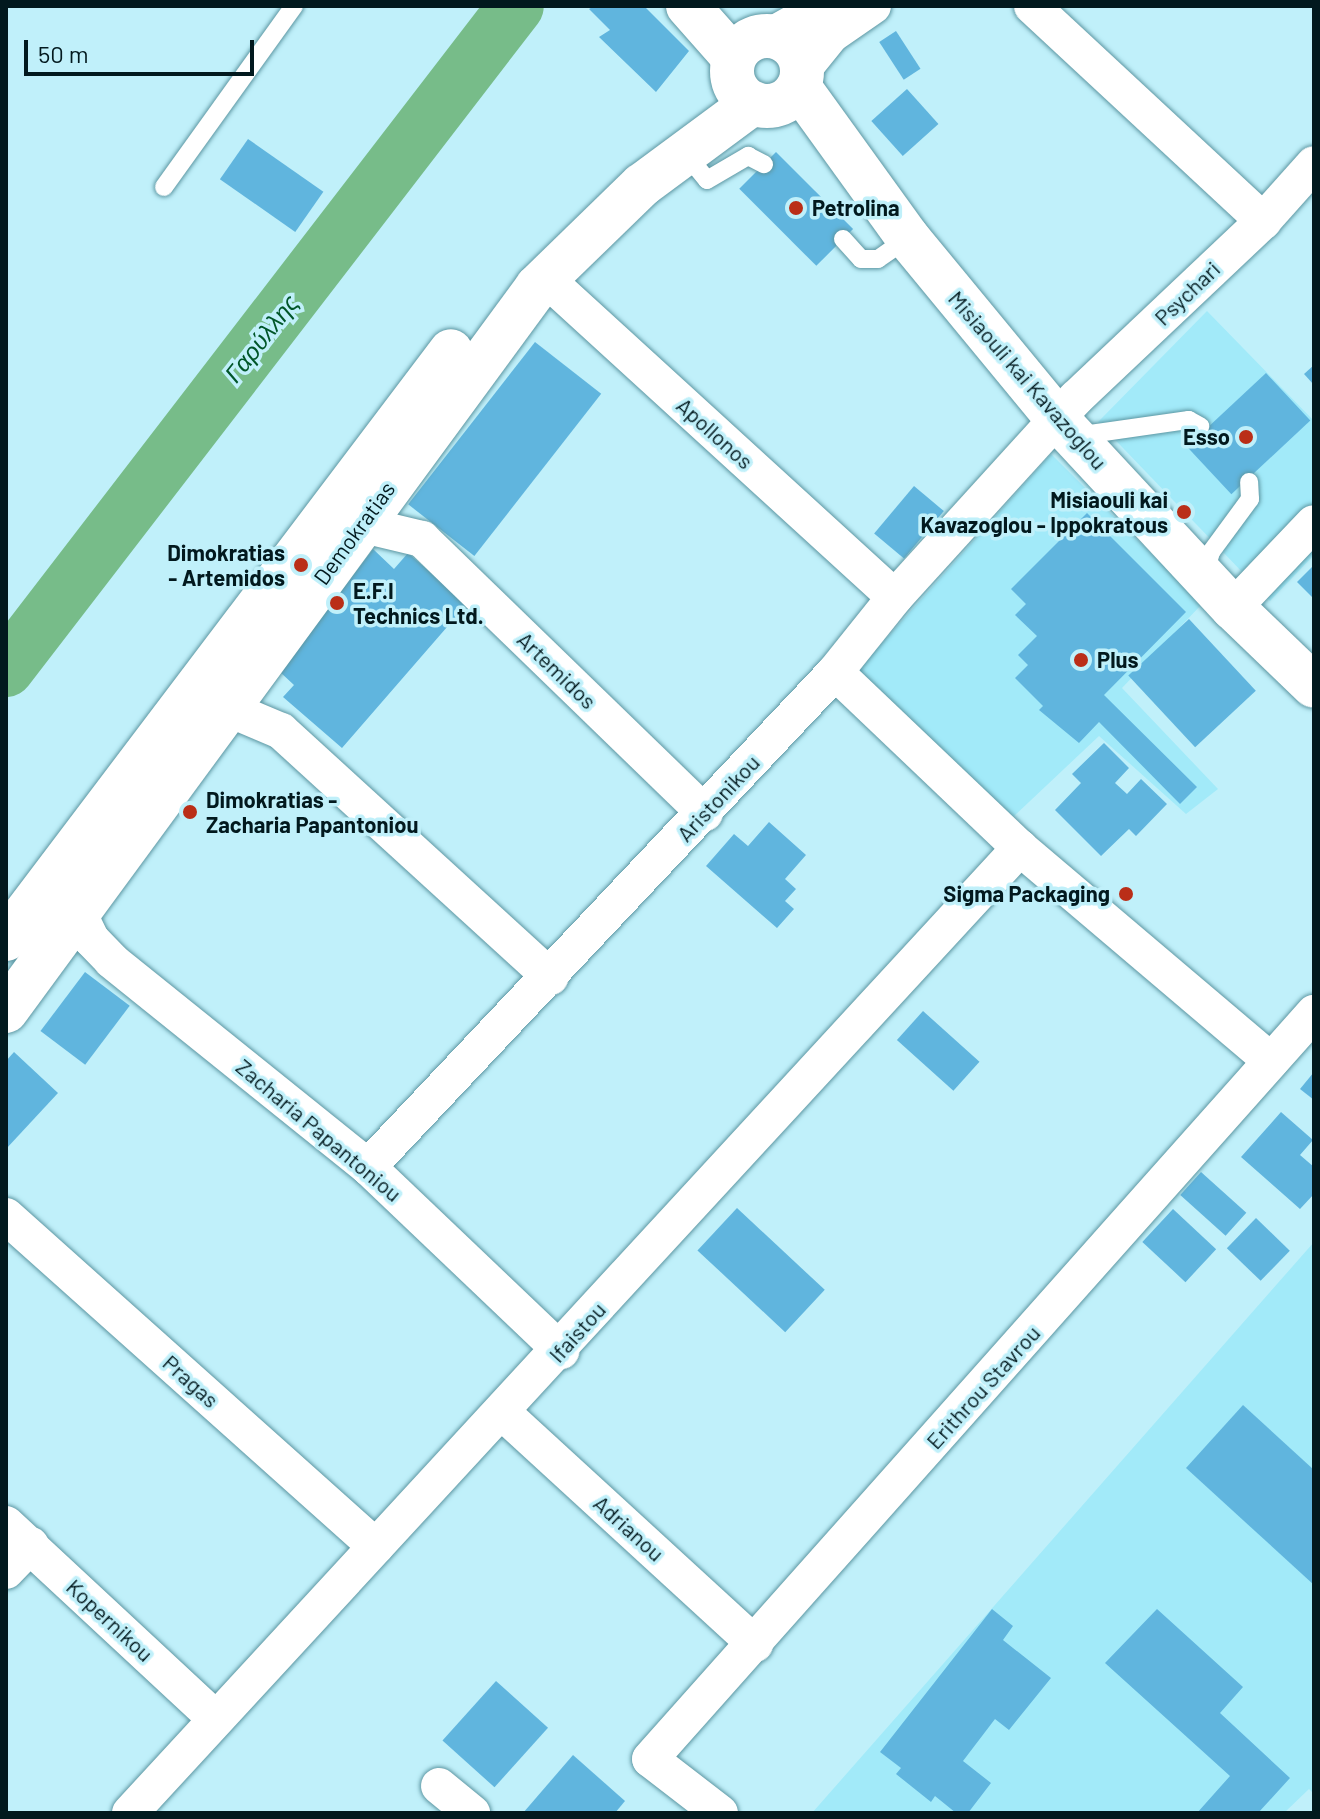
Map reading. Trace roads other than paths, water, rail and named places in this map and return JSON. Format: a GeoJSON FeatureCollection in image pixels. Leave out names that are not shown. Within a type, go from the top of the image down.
{"type":"FeatureCollection","features":[{"type":"Feature","properties":{"kind":"street","name":"Misiaouli kai Kavazoglou"},"geometry":{"type":"LineString","coordinates":[[688,6],[767,72]]}},
{"type":"Feature","properties":{"kind":"street","name":"Misiaouli kai Kavazoglou"},"geometry":{"type":"LineString","coordinates":[[716,6],[767,72],[854,168],[1066,428],[1218,593],[1314,686]]}},
{"type":"Feature","properties":{"kind":"street"},"geometry":{"type":"LineString","coordinates":[[767,72],[824,6]]}},
{"type":"Feature","properties":{"kind":"street"},"geometry":{"type":"LineString","coordinates":[[767,72],[831,35],[873,6]]}},
{"type":"Feature","properties":{"kind":"street"},"geometry":{"type":"LineString","coordinates":[[1032,6],[1263,221]]}},
{"type":"Feature","properties":{"kind":"street","name":"Demokratias"},"geometry":{"type":"LineString","coordinates":[[6,1011],[229,709],[359,524],[562,279],[767,72]]}},
{"type":"Feature","properties":{"kind":"street","name":"Demokratias"},"geometry":{"type":"LineString","coordinates":[[6,939],[522,257],[618,169],[767,72]]}},
{"type":"Feature","properties":{"kind":"street","name":"Psychari"},"geometry":{"type":"LineString","coordinates":[[1066,428],[1314,164]]}},
{"type":"Feature","properties":{"kind":"street","name":"Apollonos"},"geometry":{"type":"LineString","coordinates":[[562,279],[895,597]]}},
{"type":"Feature","properties":{"kind":"street","name":"Aristonikou"},"geometry":{"type":"LineString","coordinates":[[368,1167],[705,813],[835,672],[895,597],[1066,428]]}},
{"type":"Feature","properties":{"kind":"street"},"geometry":{"type":"LineString","coordinates":[[1218,593],[1314,523]]}},
{"type":"Feature","properties":{"kind":"street","name":"Artemidos"},"geometry":{"type":"LineString","coordinates":[[359,524],[422,539],[705,813]]}},
{"type":"Feature","properties":{"kind":"street"},"geometry":{"type":"LineString","coordinates":[[835,672],[1020,848],[1271,1061]]}},
{"type":"Feature","properties":{"kind":"street"},"geometry":{"type":"LineString","coordinates":[[229,709],[281,731],[550,977]]}},
{"type":"Feature","properties":{"kind":"street","name":"Ifaistou"},"geometry":{"type":"LineString","coordinates":[[130,1813],[214,1717],[561,1351],[1020,848]]}},
{"type":"Feature","properties":{"kind":"street","name":"Zacharia Papantoniou"},"geometry":{"type":"LineString","coordinates":[[78,912],[91,939],[112,961],[368,1167],[561,1351]]}},
{"type":"Feature","properties":{"kind":"street","name":"Erithrou Stavrou"},"geometry":{"type":"LineString","coordinates":[[720,1813],[650,1759],[1314,1013]]}},
{"type":"Feature","properties":{"kind":"street","name":"Pragas"},"geometry":{"type":"LineString","coordinates":[[6,1216],[376,1547]]}},
{"type":"Feature","properties":{"kind":"street","name":"Adrianou"},"geometry":{"type":"LineString","coordinates":[[503,1413],[755,1644]]}},
{"type":"Feature","properties":{"kind":"street"},"geometry":{"type":"LineString","coordinates":[[6,1571],[18,1534]]}},
{"type":"Feature","properties":{"kind":"street","name":"Kopernikou"},"geometry":{"type":"LineString","coordinates":[[18,1534],[214,1717]]}},
{"type":"Feature","properties":{"kind":"street"},"geometry":{"type":"LineString","coordinates":[[439,1786],[472,1813]]}},
{"type":"Feature","properties":{"kind":"lane"},"geometry":{"type":"LineString","coordinates":[[164,187],[294,6]]}},
{"type":"Feature","properties":{"kind":"lane"},"geometry":{"type":"LineString","coordinates":[[686,154],[707,180],[748,156],[764,164]]}},
{"type":"Feature","properties":{"kind":"lane"},"geometry":{"type":"LineString","coordinates":[[843,239],[861,259],[878,259],[908,238]]}},
{"type":"Feature","properties":{"kind":"lane"},"geometry":{"type":"LineString","coordinates":[[1066,428],[1189,420],[1200,426]]}},
{"type":"Feature","properties":{"kind":"lane"},"geometry":{"type":"LineString","coordinates":[[1218,593],[1211,552],[1250,499],[1249,482]]}},
{"type":"Feature","properties":{"kind":"waterway","name":"Γαρύλλης"},"geometry":{"type":"LineString","coordinates":[[6,669],[516,6]]}},
{"type":"Feature","properties":{"kind":"place","name":"Petrolina"},"geometry":{"type":"Point","coordinates":[796,208]}},
{"type":"Feature","properties":{"kind":"place","name":"Esso"},"geometry":{"type":"Point","coordinates":[1246,437]}},
{"type":"Feature","properties":{"kind":"place","name":"Misiaouli kai Kavazoglou - Ippokratous"},"geometry":{"type":"Point","coordinates":[1184,512]}},
{"type":"Feature","properties":{"kind":"place","name":"Dimokratias - Artemidos"},"geometry":{"type":"Point","coordinates":[301,565]}},
{"type":"Feature","properties":{"kind":"place","name":"E.F.I Technics Ltd."},"geometry":{"type":"Point","coordinates":[337,603]}},
{"type":"Feature","properties":{"kind":"place","name":"Plus"},"geometry":{"type":"Point","coordinates":[1081,660]}},
{"type":"Feature","properties":{"kind":"place","name":"Dimokratias - Zacharia Papantoniou"},"geometry":{"type":"Point","coordinates":[190,812]}},
{"type":"Feature","properties":{"kind":"place","name":"Sigma Packaging"},"geometry":{"type":"Point","coordinates":[1126,894]}}]}
